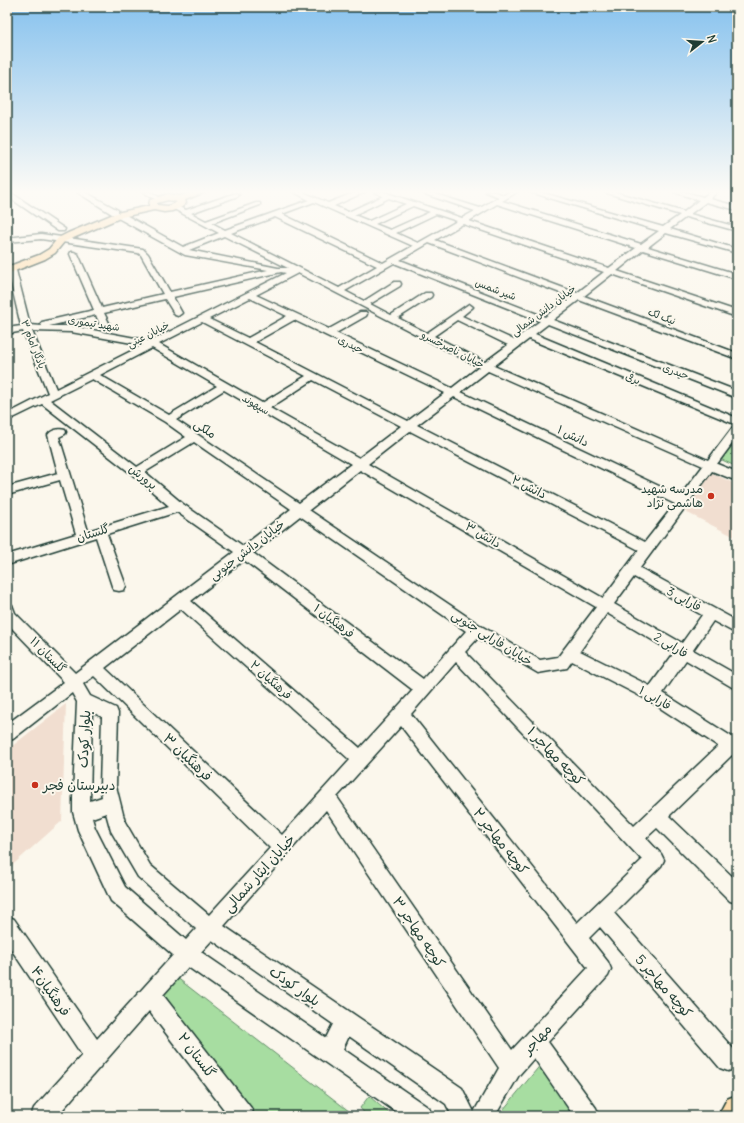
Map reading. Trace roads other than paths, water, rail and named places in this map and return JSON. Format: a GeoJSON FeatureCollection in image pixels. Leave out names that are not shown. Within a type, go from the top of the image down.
{"type":"FeatureCollection","features":[{"type":"Feature","properties":{"kind":"main road"},"geometry":{"type":"LineString","coordinates":[[10,270],[42,257],[52,251],[57,244]]}},
{"type":"Feature","properties":{"kind":"main road"},"geometry":{"type":"LineString","coordinates":[[732,1116],[737,1109]]}},
{"type":"Feature","properties":{"kind":"street"},"geometry":{"type":"LineString","coordinates":[[93,244],[140,251],[144,254],[178,313]]}},
{"type":"Feature","properties":{"kind":"street"},"geometry":{"type":"LineString","coordinates":[[172,244],[186,252],[217,259],[281,270],[297,271]]}},
{"type":"Feature","properties":{"kind":"street"},"geometry":{"type":"LineString","coordinates":[[186,252],[202,244]]}},
{"type":"Feature","properties":{"kind":"street","name":"خیابان ناصرخسرو"},"geometry":{"type":"LineString","coordinates":[[244,244],[487,366],[737,477]]}},
{"type":"Feature","properties":{"kind":"street"},"geometry":{"type":"LineString","coordinates":[[338,244],[383,266]]}},
{"type":"Feature","properties":{"kind":"street","name":"نیک لک"},"geometry":{"type":"LineString","coordinates":[[440,244],[737,356]]}},
{"type":"Feature","properties":{"kind":"street"},"geometry":{"type":"LineString","coordinates":[[533,244],[737,314]]}},
{"type":"Feature","properties":{"kind":"street"},"geometry":{"type":"LineString","coordinates":[[631,244],[737,277]]}},
{"type":"Feature","properties":{"kind":"street","name":"خیابان دانش شمالی"},"geometry":{"type":"LineString","coordinates":[[487,366],[647,244]]}},
{"type":"Feature","properties":{"kind":"street"},"geometry":{"type":"LineString","coordinates":[[715,244],[737,251]]}},
{"type":"Feature","properties":{"kind":"street"},"geometry":{"type":"LineString","coordinates":[[339,291],[419,246]]}},
{"type":"Feature","properties":{"kind":"street"},"geometry":{"type":"LineString","coordinates":[[74,254],[106,327]]}},
{"type":"Feature","properties":{"kind":"street"},"geometry":{"type":"LineString","coordinates":[[217,259],[230,275]]}},
{"type":"Feature","properties":{"kind":"street","name":"شیر شمس"},"geometry":{"type":"LineString","coordinates":[[393,260],[547,321]]}},
{"type":"Feature","properties":{"kind":"street","name":"یادگار امام ۳"},"geometry":{"type":"LineString","coordinates":[[10,270],[26,328],[54,395]]}},
{"type":"Feature","properties":{"kind":"street"},"geometry":{"type":"LineString","coordinates":[[26,328],[168,294],[230,275],[281,270]]}},
{"type":"Feature","properties":{"kind":"street","name":"خیابان عینی"},"geometry":{"type":"LineString","coordinates":[[7,418],[297,271]]}},
{"type":"Feature","properties":{"kind":"street"},"geometry":{"type":"LineString","coordinates":[[364,304],[397,284]]}},
{"type":"Feature","properties":{"kind":"street","name":"حیدری"},"geometry":{"type":"LineString","coordinates":[[250,295],[453,393]]}},
{"type":"Feature","properties":{"kind":"street"},"geometry":{"type":"LineString","coordinates":[[392,318],[428,295]]}},
{"type":"Feature","properties":{"kind":"street"},"geometry":{"type":"LineString","coordinates":[[428,336],[468,307]]}},
{"type":"Feature","properties":{"kind":"street"},"geometry":{"type":"LineString","coordinates":[[329,333],[363,314]]}},
{"type":"Feature","properties":{"kind":"street"},"geometry":{"type":"LineString","coordinates":[[248,342],[294,316]]}},
{"type":"Feature","properties":{"kind":"street"},"geometry":{"type":"LineString","coordinates":[[456,316],[516,345]]}},
{"type":"Feature","properties":{"kind":"street"},"geometry":{"type":"LineString","coordinates":[[203,318],[410,426]]}},
{"type":"Feature","properties":{"kind":"street","name":"حیدری"},"geometry":{"type":"LineString","coordinates":[[547,321],[737,395]]}},
{"type":"Feature","properties":{"kind":"street","name":"شهید تیموری"},"geometry":{"type":"LineString","coordinates":[[7,331],[26,328],[71,329],[152,344]]}},
{"type":"Feature","properties":{"kind":"street","name":"برفی"},"geometry":{"type":"LineString","coordinates":[[528,335],[736,428]]}},
{"type":"Feature","properties":{"kind":"street","name":"سپهوند"},"geometry":{"type":"LineString","coordinates":[[152,344],[360,464]]}},
{"type":"Feature","properties":{"kind":"street","name":"خیابان دانش جنوبی"},"geometry":{"type":"LineString","coordinates":[[7,734],[487,366]]}},
{"type":"Feature","properties":{"kind":"street","name":"ملکی"},"geometry":{"type":"LineString","coordinates":[[93,375],[170,420],[301,509]]}},
{"type":"Feature","properties":{"kind":"street"},"geometry":{"type":"LineString","coordinates":[[262,408],[313,376]]}},
{"type":"Feature","properties":{"kind":"street"},"geometry":{"type":"LineString","coordinates":[[170,420],[224,386]]}},
{"type":"Feature","properties":{"kind":"street","name":"دانش ۱"},"geometry":{"type":"LineString","coordinates":[[453,393],[682,502]]}},
{"type":"Feature","properties":{"kind":"street","name":"پرورش"},"geometry":{"type":"LineString","coordinates":[[43,400],[137,472],[179,507],[244,553]]}},
{"type":"Feature","properties":{"kind":"street","name":"دانش ۲"},"geometry":{"type":"LineString","coordinates":[[410,426],[648,549]]}},
{"type":"Feature","properties":{"kind":"street","name":"خیابان فارابی جنوبی"},"geometry":{"type":"LineString","coordinates":[[301,509],[476,630],[538,667],[562,663],[606,606],[736,428]]}},
{"type":"Feature","properties":{"kind":"street"},"geometry":{"type":"LineString","coordinates":[[61,432],[54,435],[64,475],[83,536]]}},
{"type":"Feature","properties":{"kind":"street"},"geometry":{"type":"LineString","coordinates":[[137,472],[194,437]]}},
{"type":"Feature","properties":{"kind":"street","name":"دانش ۳"},"geometry":{"type":"LineString","coordinates":[[360,464],[606,606]]}},
{"type":"Feature","properties":{"kind":"street"},"geometry":{"type":"LineString","coordinates":[[7,490],[64,475]]}},
{"type":"Feature","properties":{"kind":"street","name":"گلستان"},"geometry":{"type":"LineString","coordinates":[[7,560],[179,507]]}},
{"type":"Feature","properties":{"kind":"street"},"geometry":{"type":"LineString","coordinates":[[100,531],[119,586]]}},
{"type":"Feature","properties":{"kind":"street","name":"فرهنگیان ۱"},"geometry":{"type":"LineString","coordinates":[[244,553],[424,689]]}},
{"type":"Feature","properties":{"kind":"street","name":"فارابی 3"},"geometry":{"type":"LineString","coordinates":[[632,570],[737,628]]}},
{"type":"Feature","properties":{"kind":"street","name":"فرهنگیان ۲"},"geometry":{"type":"LineString","coordinates":[[182,601],[361,759]]}},
{"type":"Feature","properties":{"kind":"street","name":"فارابی 2"},"geometry":{"type":"LineString","coordinates":[[606,606],[737,683]]}},
{"type":"Feature","properties":{"kind":"street","name":"گلستان ۱۱"},"geometry":{"type":"LineString","coordinates":[[7,609],[8,615],[74,682],[86,702]]}},
{"type":"Feature","properties":{"kind":"street"},"geometry":{"type":"LineString","coordinates":[[653,695],[711,614]]}},
{"type":"Feature","properties":{"kind":"street","name":"خیابان ایثار شمالی"},"geometry":{"type":"LineString","coordinates":[[42,1116],[476,630]]}},
{"type":"Feature","properties":{"kind":"street","name":"کوچه مهاجر ۱"},"geometry":{"type":"LineString","coordinates":[[456,652],[655,860],[601,913]]}},
{"type":"Feature","properties":{"kind":"street","name":"فارابی ۱"},"geometry":{"type":"LineString","coordinates":[[570,654],[653,695],[734,747]]}},
{"type":"Feature","properties":{"kind":"street","name":"فرهنگیان ۳"},"geometry":{"type":"LineString","coordinates":[[94,667],[282,847]]}},
{"type":"Feature","properties":{"kind":"street"},"geometry":{"type":"LineString","coordinates":[[110,713],[127,699]]}},
{"type":"Feature","properties":{"kind":"street","name":"بلوار کودک"},"geometry":{"type":"LineString","coordinates":[[421,1116],[187,954],[118,894],[87,830],[82,812],[81,796],[86,702],[110,713],[108,786],[117,825],[144,870],[210,928],[454,1096],[464,1116]]}},
{"type":"Feature","properties":{"kind":"street","name":"کوچه مهاجر ۲"},"geometry":{"type":"LineString","coordinates":[[401,714],[601,969]]}},
{"type":"Feature","properties":{"kind":"street"},"geometry":{"type":"LineString","coordinates":[[634,838],[734,747]]}},
{"type":"Feature","properties":{"kind":"street","name":"کوچه مهاجر ۳"},"geometry":{"type":"LineString","coordinates":[[327,797],[511,1067]]}},
{"type":"Feature","properties":{"kind":"street"},"geometry":{"type":"LineString","coordinates":[[82,812],[112,803]]}},
{"type":"Feature","properties":{"kind":"street"},"geometry":{"type":"LineString","coordinates":[[657,816],[737,894]]}},
{"type":"Feature","properties":{"kind":"street"},"geometry":{"type":"LineString","coordinates":[[576,936],[601,913]]}},
{"type":"Feature","properties":{"kind":"street","name":"کوچه مهاجر 5"},"geometry":{"type":"LineString","coordinates":[[601,913],[728,1060]]}},
{"type":"Feature","properties":{"kind":"street","name":"فرهنگیان۴"},"geometry":{"type":"LineString","coordinates":[[7,926],[96,1056]]}},
{"type":"Feature","properties":{"kind":"street","name":"مهاجر"},"geometry":{"type":"LineString","coordinates":[[483,1116],[511,1067],[601,969]]}},
{"type":"Feature","properties":{"kind":"street","name":"گلستان ۲"},"geometry":{"type":"LineString","coordinates":[[150,995],[243,1116]]}},
{"type":"Feature","properties":{"kind":"street"},"geometry":{"type":"LineString","coordinates":[[330,1053],[345,1021]]}},
{"type":"Feature","properties":{"kind":"street"},"geometry":{"type":"LineString","coordinates":[[535,1042],[588,1116]]}},
{"type":"Feature","properties":{"kind":"place","name":"مدرسه شهید ه‍اشمی نژاد"},"geometry":{"type":"Point","coordinates":[711,496]}},
{"type":"Feature","properties":{"kind":"place","name":"دبیرستان فجر"},"geometry":{"type":"Point","coordinates":[35,785]}}]}
